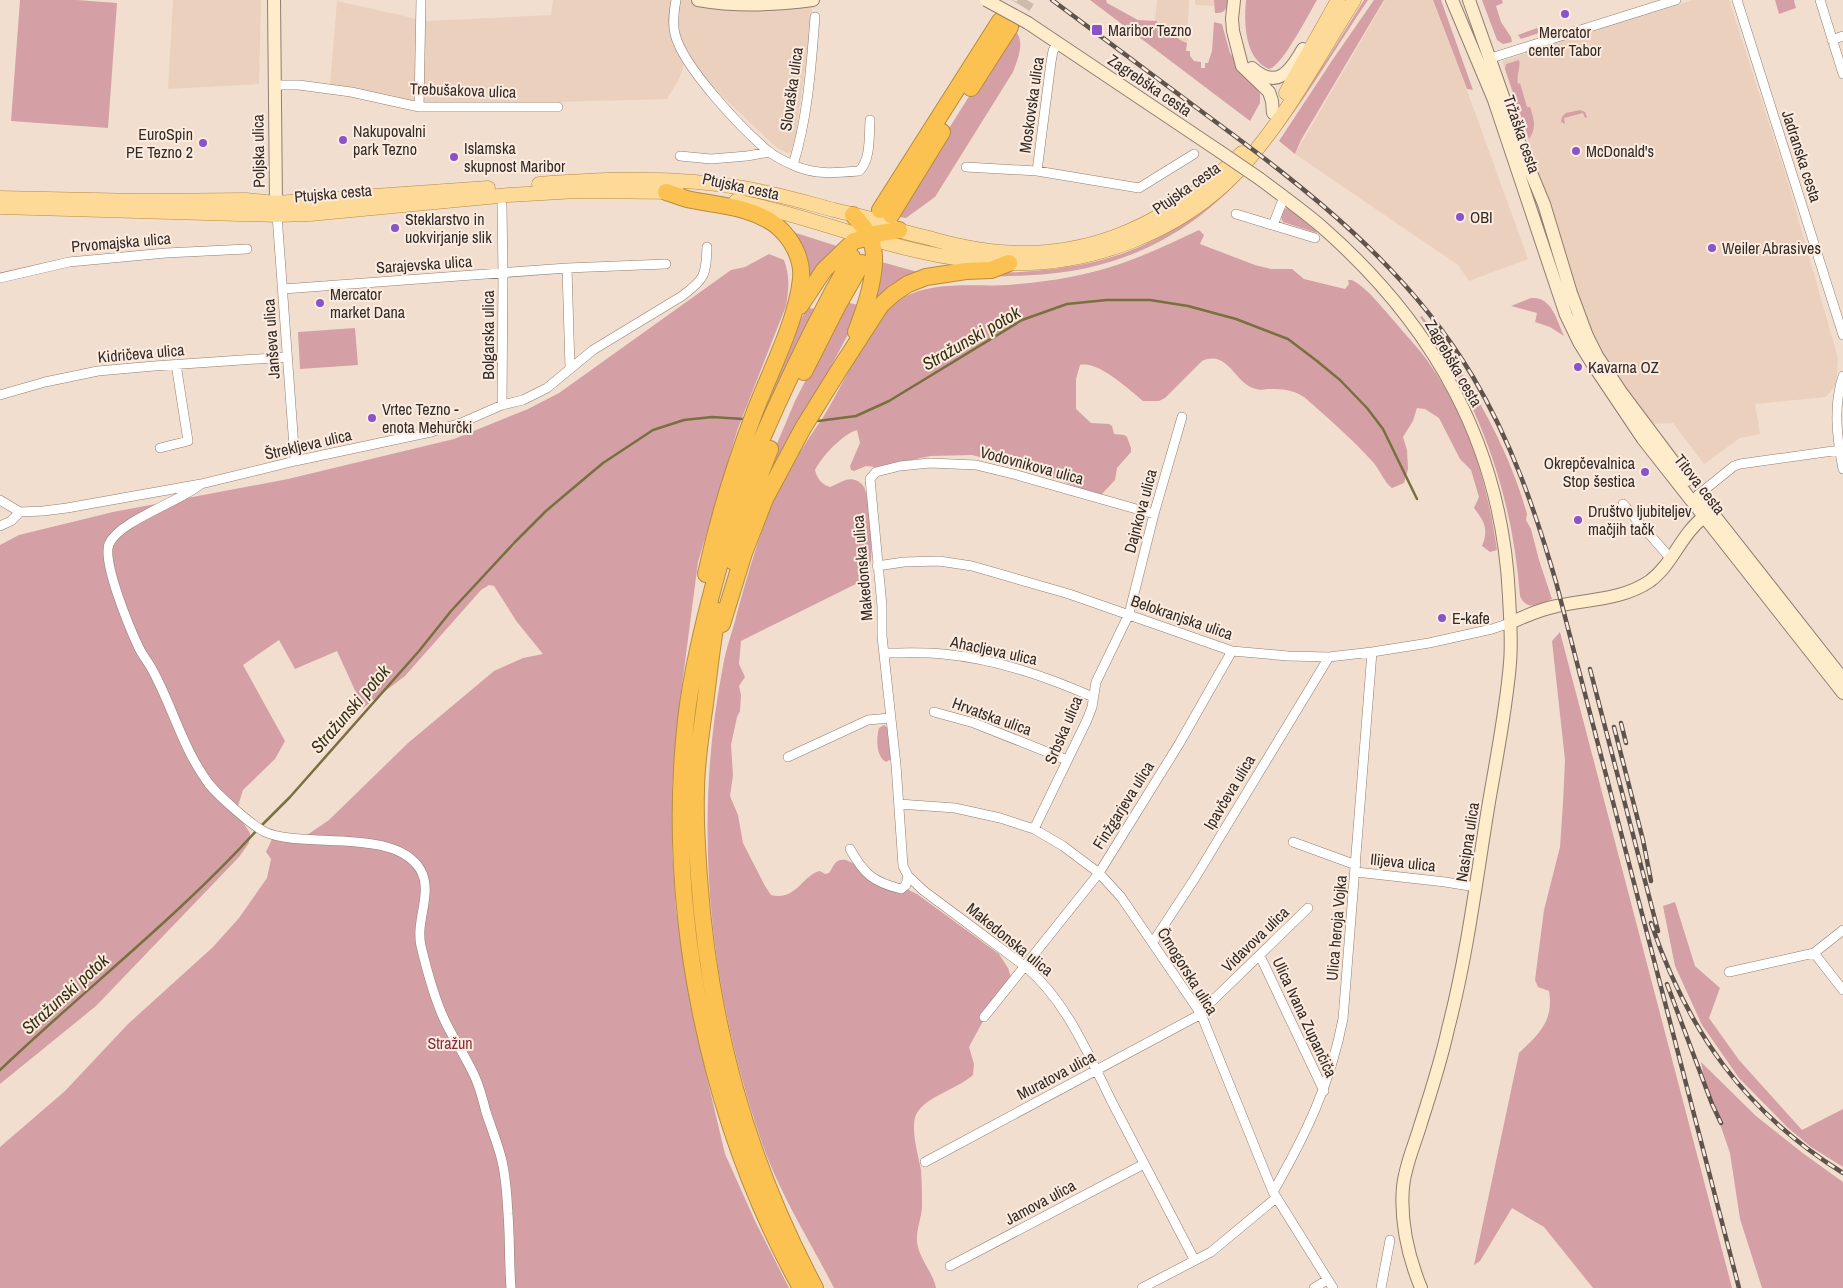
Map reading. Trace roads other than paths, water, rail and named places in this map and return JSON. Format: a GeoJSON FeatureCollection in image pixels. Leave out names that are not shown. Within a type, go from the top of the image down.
{"type":"FeatureCollection","features":[{"type":"Feature","properties":{"kind":"highway"},"geometry":{"type":"LineString","coordinates":[[886,212],[1005,24]]}},
{"type":"Feature","properties":{"kind":"highway"},"geometry":{"type":"LineString","coordinates":[[666,192],[686,199],[753,212],[785,234],[797,253],[801,266],[799,292],[791,321],[747,433],[713,542],[696,629],[704,656]]}},
{"type":"Feature","properties":{"kind":"highway"},"geometry":{"type":"LineString","coordinates":[[815,1288],[796,1252],[767,1188],[732,1082],[710,971],[702,909],[696,791],[704,656],[765,499],[787,457],[838,370],[862,317],[873,270],[874,256],[870,237],[853,215]]}},
{"type":"Feature","properties":{"kind":"highway"},"geometry":{"type":"LineString","coordinates":[[791,321],[824,270],[854,241],[875,234],[899,230]]}},
{"type":"Feature","properties":{"kind":"highway"},"geometry":{"type":"LineString","coordinates":[[801,1288],[764,1214],[741,1154],[718,1085],[694,974],[681,847],[686,720],[746,511],[772,443],[857,260]]}},
{"type":"Feature","properties":{"kind":"highway"},"geometry":{"type":"LineString","coordinates":[[838,370],[881,305],[908,284],[926,277],[966,271],[991,270],[1009,263]]}},
{"type":"Feature","properties":{"kind":"main road","name":"Ptujska cesta"},"geometry":{"type":"LineString","coordinates":[[0,207],[277,209],[606,179],[663,179],[695,181],[743,188],[882,222],[899,230],[960,246],[1000,252],[1042,253],[1093,243],[1124,234],[1165,214],[1214,179],[1245,150],[1273,113],[1338,0]]}},
{"type":"Feature","properties":{"kind":"main road","name":"Ptujska cesta"},"geometry":{"type":"LineString","coordinates":[[0,198],[149,201],[246,200],[277,209],[310,214],[576,191],[666,192],[707,195],[744,202],[894,245],[957,259],[1009,263],[1068,259],[1128,242],[1173,221],[1206,199],[1236,173],[1273,128],[1354,0]]}},
{"type":"Feature","properties":{"kind":"street","name":"Poljska ulica"},"geometry":{"type":"LineString","coordinates":[[274,0],[277,209]]}},
{"type":"Feature","properties":{"kind":"street"},"geometry":{"type":"LineString","coordinates":[[419,107],[421,0]]}},
{"type":"Feature","properties":{"kind":"street","name":"Ptujska cesta"},"geometry":{"type":"LineString","coordinates":[[676,0],[673,18],[675,34],[688,62],[730,112],[770,152],[793,165],[817,173],[859,171],[866,159],[870,120]]}},
{"type":"Feature","properties":{"kind":"street"},"geometry":{"type":"LineString","coordinates":[[698,0],[738,5],[771,5],[813,0]]}},
{"type":"Feature","properties":{"kind":"street","name":"Zagrebška cesta"},"geometry":{"type":"LineString","coordinates":[[986,0],[1028,23],[1260,179],[1323,228],[1375,279],[1400,308],[1421,335],[1454,390],[1480,447],[1499,510],[1508,568],[1510,622]]}},
{"type":"Feature","properties":{"kind":"street"},"geometry":{"type":"LineString","coordinates":[[1234,0],[1233,30],[1242,66],[1269,92],[1273,113]]}},
{"type":"Feature","properties":{"kind":"street","name":"Tržaška cesta"},"geometry":{"type":"LineString","coordinates":[[1452,0],[1494,100],[1560,279]]}},
{"type":"Feature","properties":{"kind":"street","name":"Tržaška cesta"},"geometry":{"type":"LineString","coordinates":[[1469,0],[1524,156],[1544,204],[1560,279]]}},
{"type":"Feature","properties":{"kind":"street"},"geometry":{"type":"LineString","coordinates":[[1490,58],[1676,0]]}},
{"type":"Feature","properties":{"kind":"street","name":"Jadranska cesta"},"geometry":{"type":"LineString","coordinates":[[1737,0],[1841,323],[1843,335]]}},
{"type":"Feature","properties":{"kind":"street"},"geometry":{"type":"LineString","coordinates":[[1820,0],[1843,74]]}},
{"type":"Feature","properties":{"kind":"street","name":"Slovaška ulica"},"geometry":{"type":"LineString","coordinates":[[793,165],[809,90],[815,17]]}},
{"type":"Feature","properties":{"kind":"street","name":"Ptujska cesta"},"geometry":{"type":"LineString","coordinates":[[1241,58],[1262,76],[1268,78],[1278,77],[1288,72],[1306,43],[1317,36]]}},
{"type":"Feature","properties":{"kind":"street"},"geometry":{"type":"LineString","coordinates":[[1832,40],[1843,36]]}},
{"type":"Feature","properties":{"kind":"street","name":"Moskovska ulica"},"geometry":{"type":"LineString","coordinates":[[1037,171],[1050,62],[1058,43]]}},
{"type":"Feature","properties":{"kind":"street","name":"Trebušakova ulica"},"geometry":{"type":"LineString","coordinates":[[275,85],[299,85],[339,90],[419,107],[558,107]]}},
{"type":"Feature","properties":{"kind":"street"},"geometry":{"type":"LineString","coordinates":[[680,156],[711,159],[770,152]]}},
{"type":"Feature","properties":{"kind":"street","name":"Ptujska cesta"},"geometry":{"type":"LineString","coordinates":[[966,167],[1037,171],[1139,188],[1194,154]]}},
{"type":"Feature","properties":{"kind":"street"},"geometry":{"type":"LineString","coordinates":[[1273,224],[1284,197]]}},
{"type":"Feature","properties":{"kind":"street","name":"Bolgarska ulica"},"geometry":{"type":"LineString","coordinates":[[502,205],[502,405]]}},
{"type":"Feature","properties":{"kind":"street","name":"Janševa ulica"},"geometry":{"type":"LineString","coordinates":[[277,209],[295,461]]}},
{"type":"Feature","properties":{"kind":"street"},"geometry":{"type":"LineString","coordinates":[[1236,214],[1315,238]]}},
{"type":"Feature","properties":{"kind":"street","name":"Štrekljeva ulica"},"geometry":{"type":"LineString","coordinates":[[20,512],[43,511],[201,484],[461,424],[502,405],[523,400],[547,388],[593,350],[695,287],[706,270],[708,247]]}},
{"type":"Feature","properties":{"kind":"street","name":"Prvomajska ulica"},"geometry":{"type":"LineString","coordinates":[[0,278],[69,262],[166,252],[247,248]]}},
{"type":"Feature","properties":{"kind":"street","name":"Sarajevska ulica"},"geometry":{"type":"LineString","coordinates":[[283,289],[567,268],[666,264]]}},
{"type":"Feature","properties":{"kind":"street"},"geometry":{"type":"LineString","coordinates":[[567,268],[570,368]]}},
{"type":"Feature","properties":{"kind":"street","name":"Titova cesta"},"geometry":{"type":"LineString","coordinates":[[1560,279],[1597,356],[1620,392],[1698,495],[1843,679]]}},
{"type":"Feature","properties":{"kind":"street","name":"Titova cesta"},"geometry":{"type":"LineString","coordinates":[[1560,279],[1566,315],[1597,372],[1643,439],[1843,694]]}},
{"type":"Feature","properties":{"kind":"street","name":"Kidričeva ulica"},"geometry":{"type":"LineString","coordinates":[[0,395],[45,382],[98,372],[176,364],[287,357]]}},
{"type":"Feature","properties":{"kind":"street"},"geometry":{"type":"LineString","coordinates":[[160,448],[188,441],[176,364]]}},
{"type":"Feature","properties":{"kind":"street"},"geometry":{"type":"LineString","coordinates":[[1843,376],[1836,401],[1836,416],[1843,469]]}},
{"type":"Feature","properties":{"kind":"street","name":"Dajnkova ulica"},"geometry":{"type":"LineString","coordinates":[[1129,614],[1154,514],[1182,417]]}},
{"type":"Feature","properties":{"kind":"street"},"geometry":{"type":"LineString","coordinates":[[1698,495],[1734,466],[1740,464],[1840,450]]}},
{"type":"Feature","properties":{"kind":"street","name":"Vodovnikova ulica"},"geometry":{"type":"LineString","coordinates":[[871,476],[876,472],[886,469],[915,464],[976,465],[1008,472],[1154,514]]}},
{"type":"Feature","properties":{"kind":"street","name":"Makedonska ulica"},"geometry":{"type":"LineString","coordinates":[[871,476],[870,487],[882,606],[882,636],[899,804],[903,866],[908,876],[924,891],[1026,966],[1040,979],[1063,1010],[1194,1260]]}},
{"type":"Feature","properties":{"kind":"street"},"geometry":{"type":"LineString","coordinates":[[201,484],[191,492],[130,524],[110,541],[107,552],[118,596],[140,649],[153,670],[191,757],[211,786],[253,824],[268,833],[288,837],[359,842],[379,846],[410,857],[419,868],[424,878],[426,890],[419,937],[430,981],[444,1020],[476,1078],[502,1159],[509,1215],[511,1288]]}},
{"type":"Feature","properties":{"kind":"street"},"geometry":{"type":"LineString","coordinates":[[0,500],[20,512],[0,526]]}},
{"type":"Feature","properties":{"kind":"street"},"geometry":{"type":"LineString","coordinates":[[1624,504],[1672,559]]}},
{"type":"Feature","properties":{"kind":"street"},"geometry":{"type":"LineString","coordinates":[[1510,622],[1556,606],[1615,597],[1629,592],[1657,575],[1672,559],[1687,534],[1704,517]]}},
{"type":"Feature","properties":{"kind":"street","name":"Belokranjska ulica"},"geometry":{"type":"LineString","coordinates":[[877,566],[904,562],[939,561],[964,564],[1069,594],[1232,651],[1288,656],[1329,657],[1372,652],[1429,643],[1492,629],[1510,622]]}},
{"type":"Feature","properties":{"kind":"street","name":"Srbska ulica"},"geometry":{"type":"LineString","coordinates":[[1034,829],[1087,720],[1092,707],[1096,682],[1129,614]]}},
{"type":"Feature","properties":{"kind":"street","name":"Nasipna ulica"},"geometry":{"type":"LineString","coordinates":[[1421,1288],[1412,1263],[1404,1227],[1404,1176],[1448,1032],[1460,980],[1506,698],[1510,662],[1510,622]]}},
{"type":"Feature","properties":{"kind":"street","name":"Finžgarjeva ulica"},"geometry":{"type":"LineString","coordinates":[[984,1017],[1098,872],[1179,744],[1232,651]]}},
{"type":"Feature","properties":{"kind":"street","name":"Ulica heroja Vojka"},"geometry":{"type":"LineString","coordinates":[[1274,1195],[1324,1092],[1336,1051],[1345,1009],[1372,652]]}},
{"type":"Feature","properties":{"kind":"street","name":"Ahacljeva ulica"},"geometry":{"type":"LineString","coordinates":[[885,653],[942,654],[1008,666],[1053,680],[1093,697]]}},
{"type":"Feature","properties":{"kind":"street","name":"Ipavčeva ulica"},"geometry":{"type":"LineString","coordinates":[[1153,942],[1195,878],[1329,657]]}},
{"type":"Feature","properties":{"kind":"street","name":"Hrvatska ulica"},"geometry":{"type":"LineString","coordinates":[[934,712],[974,723],[1068,760]]}},
{"type":"Feature","properties":{"kind":"street"},"geometry":{"type":"LineString","coordinates":[[788,757],[868,720],[890,718]]}},
{"type":"Feature","properties":{"kind":"street","name":"Črnogorska ulica"},"geometry":{"type":"LineString","coordinates":[[899,804],[964,810],[1000,818],[1034,829],[1063,846],[1098,872],[1121,897],[1201,1014],[1274,1195],[1333,1288]]}},
{"type":"Feature","properties":{"kind":"street","name":"Ilijeva ulica"},"geometry":{"type":"LineString","coordinates":[[1293,842],[1356,868],[1476,887]]}},
{"type":"Feature","properties":{"kind":"street"},"geometry":{"type":"LineString","coordinates":[[850,849],[863,871],[875,881],[901,889],[906,885],[908,876]]}},
{"type":"Feature","properties":{"kind":"street","name":"Vidavova ulica"},"geometry":{"type":"LineString","coordinates":[[1201,1014],[1308,908]]}},
{"type":"Feature","properties":{"kind":"street"},"geometry":{"type":"LineString","coordinates":[[1729,972],[1814,953],[1843,930]]}},
{"type":"Feature","properties":{"kind":"street"},"geometry":{"type":"LineString","coordinates":[[1814,953],[1843,990]]}},
{"type":"Feature","properties":{"kind":"street","name":"Ulica Ivana Zupančiča"},"geometry":{"type":"LineString","coordinates":[[1260,956],[1324,1092]]}},
{"type":"Feature","properties":{"kind":"street","name":"Muratova ulica"},"geometry":{"type":"LineString","coordinates":[[925,1162],[1201,1014]]}},
{"type":"Feature","properties":{"kind":"street","name":"Jamova ulica"},"geometry":{"type":"LineString","coordinates":[[950,1266],[1144,1164]]}},
{"type":"Feature","properties":{"kind":"street"},"geometry":{"type":"LineString","coordinates":[[1142,1288],[1211,1252],[1274,1195]]}},
{"type":"Feature","properties":{"kind":"street"},"geometry":{"type":"LineString","coordinates":[[1381,1288],[1390,1240]]}},
{"type":"Feature","properties":{"kind":"street"},"geometry":{"type":"LineString","coordinates":[[1314,1288],[1327,1280]]}},
{"type":"Feature","properties":{"kind":"waterway","name":"Stražunski potok"},"geometry":{"type":"LineString","coordinates":[[818,421],[856,416],[889,401],[1022,320],[1067,304],[1107,300],[1150,300],[1188,306],[1236,319],[1288,339],[1340,380],[1367,408],[1383,429],[1417,499]]}},
{"type":"Feature","properties":{"kind":"waterway","name":"Stražunski potok"},"geometry":{"type":"LineString","coordinates":[[261,826],[290,797],[419,651],[451,611],[515,542],[546,511],[572,489],[603,463],[653,430],[684,420],[712,417],[743,419]]}},
{"type":"Feature","properties":{"kind":"waterway","name":"Stražunski potok"},"geometry":{"type":"LineString","coordinates":[[0,1070],[163,923],[227,862],[257,830]]}},
{"type":"Feature","properties":{"kind":"tunnel"},"geometry":{"type":"LineString","coordinates":[[1000,21],[1013,0]]}},
{"type":"Feature","properties":{"kind":"tunnel"},"geometry":{"type":"LineString","coordinates":[[1010,27],[1027,0]]}},
{"type":"Feature","properties":{"kind":"railway"},"geometry":{"type":"LineString","coordinates":[[1052,0],[1281,171],[1352,232],[1418,300],[1447,337],[1487,401],[1521,476],[1556,582],[1739,1288]]}},
{"type":"Feature","properties":{"kind":"railway"},"geometry":{"type":"LineString","coordinates":[[1590,669],[1658,931]]}},
{"type":"Feature","properties":{"kind":"railway"},"geometry":{"type":"LineString","coordinates":[[1621,723],[1626,743]]}},
{"type":"Feature","properties":{"kind":"railway"},"geometry":{"type":"LineString","coordinates":[[1614,727],[1643,840],[1651,881]]}},
{"type":"Feature","properties":{"kind":"railway"},"geometry":{"type":"LineString","coordinates":[[1651,923],[1666,963],[1683,999],[1702,1034],[1724,1066],[1749,1096],[1777,1124],[1808,1149],[1843,1173]]}},
{"type":"Feature","properties":{"kind":"railway"},"geometry":{"type":"LineString","coordinates":[[1667,984],[1712,1104],[1721,1123]]}},
{"type":"Feature","properties":{"kind":"place","name":"Mercator center Tabor"},"geometry":{"type":"Point","coordinates":[1565,14]}},
{"type":"Feature","properties":{"kind":"place","name":"Maribor Tezno"},"geometry":{"type":"Point","coordinates":[1097,30]}},
{"type":"Feature","properties":{"kind":"place","name":"Nakupovalni park Tezno"},"geometry":{"type":"Point","coordinates":[343,140]}},
{"type":"Feature","properties":{"kind":"place","name":"EuroSpin PE Tezno 2"},"geometry":{"type":"Point","coordinates":[203,143]}},
{"type":"Feature","properties":{"kind":"place","name":"McDonald's"},"geometry":{"type":"Point","coordinates":[1576,151]}},
{"type":"Feature","properties":{"kind":"place","name":"Islamska skupnost Maribor"},"geometry":{"type":"Point","coordinates":[454,157]}},
{"type":"Feature","properties":{"kind":"place","name":"OBI"},"geometry":{"type":"Point","coordinates":[1460,217]}},
{"type":"Feature","properties":{"kind":"place","name":"Steklarstvo in uokvirjanje slik"},"geometry":{"type":"Point","coordinates":[395,228]}},
{"type":"Feature","properties":{"kind":"place","name":"Weiler Abrasives"},"geometry":{"type":"Point","coordinates":[1712,248]}},
{"type":"Feature","properties":{"kind":"place","name":"Mercator market Dana"},"geometry":{"type":"Point","coordinates":[320,303]}},
{"type":"Feature","properties":{"kind":"place","name":"Kavarna OZ"},"geometry":{"type":"Point","coordinates":[1578,367]}},
{"type":"Feature","properties":{"kind":"place","name":"Vrtec Tezno - enota Mehurčki"},"geometry":{"type":"Point","coordinates":[372,418]}},
{"type":"Feature","properties":{"kind":"place","name":"Okrepčevalnica Stop šestica"},"geometry":{"type":"Point","coordinates":[1645,472]}},
{"type":"Feature","properties":{"kind":"place","name":"Društvo ljubiteljev mačjih tačk"},"geometry":{"type":"Point","coordinates":[1578,520]}},
{"type":"Feature","properties":{"kind":"place","name":"E-kafe"},"geometry":{"type":"Point","coordinates":[1442,618]}},
{"type":"Feature","properties":{"kind":"park label","name":"Stražun"},"geometry":{"type":"Point","coordinates":[450,1043]}}]}
